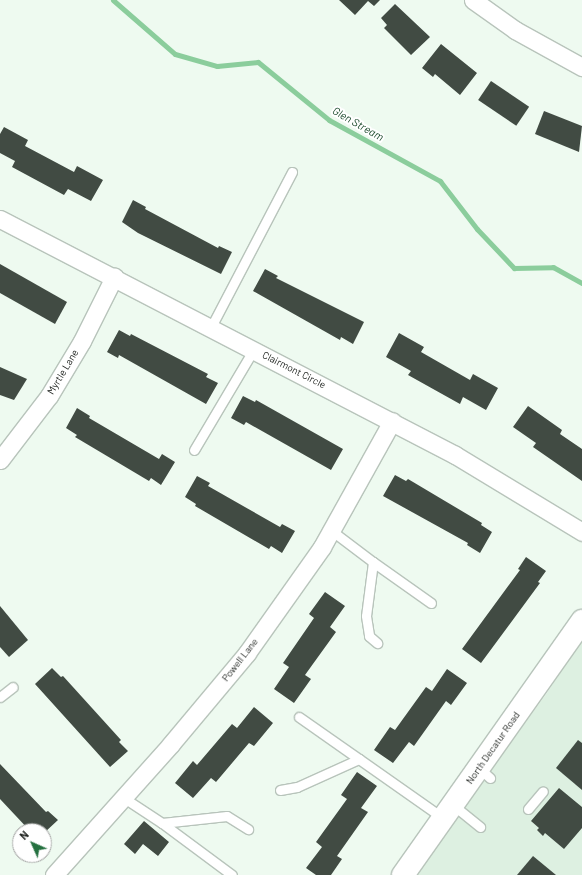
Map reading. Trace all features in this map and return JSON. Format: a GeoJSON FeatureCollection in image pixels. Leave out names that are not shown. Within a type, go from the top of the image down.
{"type":"FeatureCollection","features":[{"type":"Feature","properties":{"kind":"main road","name":"North Decatur Road"},"geometry":{"type":"LineString","coordinates":[[403,875],[448,812],[485,773],[495,751],[580,630]]}},
{"type":"Feature","properties":{"kind":"street"},"geometry":{"type":"LineString","coordinates":[[473,0],[522,34],[582,67]]}},
{"type":"Feature","properties":{"kind":"street","name":"Clairmont Circle"},"geometry":{"type":"LineString","coordinates":[[0,219],[392,421],[455,455],[582,532]]}},
{"type":"Feature","properties":{"kind":"street","name":"Myrtle Lane"},"geometry":{"type":"LineString","coordinates":[[0,460],[49,396],[82,341],[114,277]]}},
{"type":"Feature","properties":{"kind":"street","name":"Powell Lane"},"geometry":{"type":"LineString","coordinates":[[54,875],[124,798],[247,652],[289,596],[332,531],[392,421]]}},
{"type":"Feature","properties":{"kind":"lane"},"geometry":{"type":"LineString","coordinates":[[211,327],[292,172]]}},
{"type":"Feature","properties":{"kind":"lane"},"geometry":{"type":"LineString","coordinates":[[194,450],[254,349]]}},
{"type":"Feature","properties":{"kind":"lane"},"geometry":{"type":"LineString","coordinates":[[332,531],[431,603]]}},
{"type":"Feature","properties":{"kind":"lane"},"geometry":{"type":"LineString","coordinates":[[373,562],[366,616],[369,636],[377,643]]}},
{"type":"Feature","properties":{"kind":"lane"},"geometry":{"type":"LineString","coordinates":[[0,697],[13,687]]}},
{"type":"Feature","properties":{"kind":"lane"},"geometry":{"type":"LineString","coordinates":[[298,717],[359,759],[448,812],[480,827]]}},
{"type":"Feature","properties":{"kind":"lane"},"geometry":{"type":"LineString","coordinates":[[280,790],[297,787],[359,759]]}},
{"type":"Feature","properties":{"kind":"lane"},"geometry":{"type":"LineString","coordinates":[[528,809],[543,791]]}},
{"type":"Feature","properties":{"kind":"lane"},"geometry":{"type":"LineString","coordinates":[[124,798],[162,823],[232,875]]}},
{"type":"Feature","properties":{"kind":"lane"},"geometry":{"type":"LineString","coordinates":[[162,823],[227,816],[248,829]]}},
{"type":"Feature","properties":{"kind":"shaded area"},"geometry":{"type":"Polygon","coordinates":[[[582,639],[582,875],[414,875],[547,693],[582,639]]]}},
{"type":"Feature","properties":{"kind":"building"},"geometry":{"type":"Polygon","coordinates":[[[339,0],[380,0],[374,6],[368,1],[355,15],[339,0]]]}},
{"type":"Feature","properties":{"kind":"building"},"geometry":{"type":"Polygon","coordinates":[[[395,4],[430,37],[411,55],[384,28],[387,25],[381,18],[395,4]]]}},
{"type":"Feature","properties":{"kind":"building"},"geometry":{"type":"Polygon","coordinates":[[[441,44],[477,73],[460,95],[435,74],[433,77],[422,68],[441,44]]]}},
{"type":"Feature","properties":{"kind":"building"},"geometry":{"type":"Polygon","coordinates":[[[491,81],[529,107],[516,126],[478,100],[491,81]]]}},
{"type":"Feature","properties":{"kind":"building"},"geometry":{"type":"Polygon","coordinates":[[[544,111],[582,126],[579,152],[535,134],[544,111]]]}},
{"type":"Feature","properties":{"kind":"building"},"geometry":{"type":"Polygon","coordinates":[[[4,127],[28,140],[25,146],[74,172],[77,166],[103,180],[91,201],[68,189],[64,195],[12,167],[15,161],[0,153],[0,134],[4,127]]]}},
{"type":"Feature","properties":{"kind":"building"},"geometry":{"type":"Polygon","coordinates":[[[133,200],[146,207],[145,209],[218,248],[219,246],[232,252],[221,274],[138,233],[122,222],[133,200]]]}},
{"type":"Feature","properties":{"kind":"building"},"geometry":{"type":"Polygon","coordinates":[[[0,264],[67,302],[55,324],[0,293],[0,264]]]}},
{"type":"Feature","properties":{"kind":"building"},"geometry":{"type":"Polygon","coordinates":[[[265,269],[278,276],[276,278],[364,322],[353,344],[341,337],[340,340],[253,291],[265,269]]]}},
{"type":"Feature","properties":{"kind":"building"},"geometry":{"type":"Polygon","coordinates":[[[119,330],[130,336],[131,334],[208,374],[206,377],[218,383],[206,404],[119,355],[118,358],[107,352],[119,330]]]}},
{"type":"Feature","properties":{"kind":"building"},"geometry":{"type":"Polygon","coordinates":[[[399,333],[424,347],[421,352],[470,380],[473,374],[498,388],[486,410],[463,397],[460,404],[408,375],[411,371],[386,357],[399,333]]]}},
{"type":"Feature","properties":{"kind":"building"},"geometry":{"type":"Polygon","coordinates":[[[0,367],[27,379],[14,400],[0,395],[0,367]]]}},
{"type":"Feature","properties":{"kind":"building"},"geometry":{"type":"Polygon","coordinates":[[[243,396],[255,402],[256,400],[343,449],[331,470],[246,422],[244,425],[231,418],[243,396]]]}},
{"type":"Feature","properties":{"kind":"building"},"geometry":{"type":"Polygon","coordinates":[[[528,406],[562,430],[560,434],[582,449],[582,481],[533,447],[536,443],[513,427],[528,406]]]}},
{"type":"Feature","properties":{"kind":"building"},"geometry":{"type":"Polygon","coordinates":[[[77,408],[90,416],[89,418],[159,459],[162,454],[175,462],[161,485],[151,478],[149,481],[75,437],[77,435],[66,428],[77,408]]]}},
{"type":"Feature","properties":{"kind":"building"},"geometry":{"type":"Polygon","coordinates":[[[395,475],[406,481],[408,479],[482,523],[481,525],[492,532],[480,553],[467,545],[468,543],[383,496],[395,475]]]}},
{"type":"Feature","properties":{"kind":"building"},"geometry":{"type":"Polygon","coordinates":[[[197,476],[210,483],[208,486],[280,527],[282,524],[295,531],[282,553],[271,546],[269,549],[195,506],[196,504],[185,497],[197,476]]]}},
{"type":"Feature","properties":{"kind":"building"},"geometry":{"type":"Polygon","coordinates":[[[526,557],[546,571],[538,582],[540,583],[481,663],[462,649],[520,570],[518,569],[526,557]]]}},
{"type":"Feature","properties":{"kind":"building"},"geometry":{"type":"Polygon","coordinates":[[[325,592],[345,606],[330,627],[336,632],[305,675],[311,679],[294,703],[274,689],[289,667],[283,663],[314,618],[309,614],[325,592]]]}},
{"type":"Feature","properties":{"kind":"building"},"geometry":{"type":"Polygon","coordinates":[[[0,606],[28,640],[9,657],[0,647],[0,606]]]}},
{"type":"Feature","properties":{"kind":"building"},"geometry":{"type":"Polygon","coordinates":[[[52,668],[61,677],[63,676],[121,740],[119,742],[128,751],[110,767],[35,684],[52,668]]]}},
{"type":"Feature","properties":{"kind":"building"},"geometry":{"type":"Polygon","coordinates":[[[447,669],[467,683],[451,705],[446,701],[414,746],[409,742],[393,763],[374,750],[390,727],[395,730],[426,687],[432,691],[447,669]]]}},
{"type":"Feature","properties":{"kind":"building"},"geometry":{"type":"Polygon","coordinates":[[[254,707],[273,723],[254,746],[249,743],[216,782],[211,778],[193,798],[175,783],[193,761],[197,765],[232,724],[237,728],[254,707]]]}},
{"type":"Feature","properties":{"kind":"building"},"geometry":{"type":"Polygon","coordinates":[[[578,740],[582,743],[582,790],[556,768],[578,740]]]}},
{"type":"Feature","properties":{"kind":"building"},"geometry":{"type":"Polygon","coordinates":[[[0,764],[46,812],[48,811],[58,820],[52,826],[52,823],[22,823],[0,799],[0,764]]]}},
{"type":"Feature","properties":{"kind":"building"},"geometry":{"type":"Polygon","coordinates":[[[357,772],[377,786],[361,808],[368,812],[337,856],[342,859],[331,875],[316,875],[306,868],[322,847],[316,842],[347,799],[341,795],[357,772]]]}},
{"type":"Feature","properties":{"kind":"building"},"geometry":{"type":"Polygon","coordinates":[[[559,788],[582,807],[582,828],[564,849],[545,833],[543,836],[537,830],[539,828],[531,821],[559,788]]]}},
{"type":"Feature","properties":{"kind":"building"},"geometry":{"type":"Polygon","coordinates":[[[144,821],[169,842],[158,856],[143,844],[135,854],[124,844],[144,821]]]}},
{"type":"Feature","properties":{"kind":"building"},"geometry":{"type":"Polygon","coordinates":[[[533,856],[556,875],[517,875],[533,856]]]}},
{"type":"Feature","properties":{"kind":"waterway","name":"Glen Stream"},"geometry":{"type":"LineString","coordinates":[[113,0],[175,54],[217,66],[258,62],[329,120],[440,181],[477,229],[514,268],[553,267],[582,283]]}}]}
